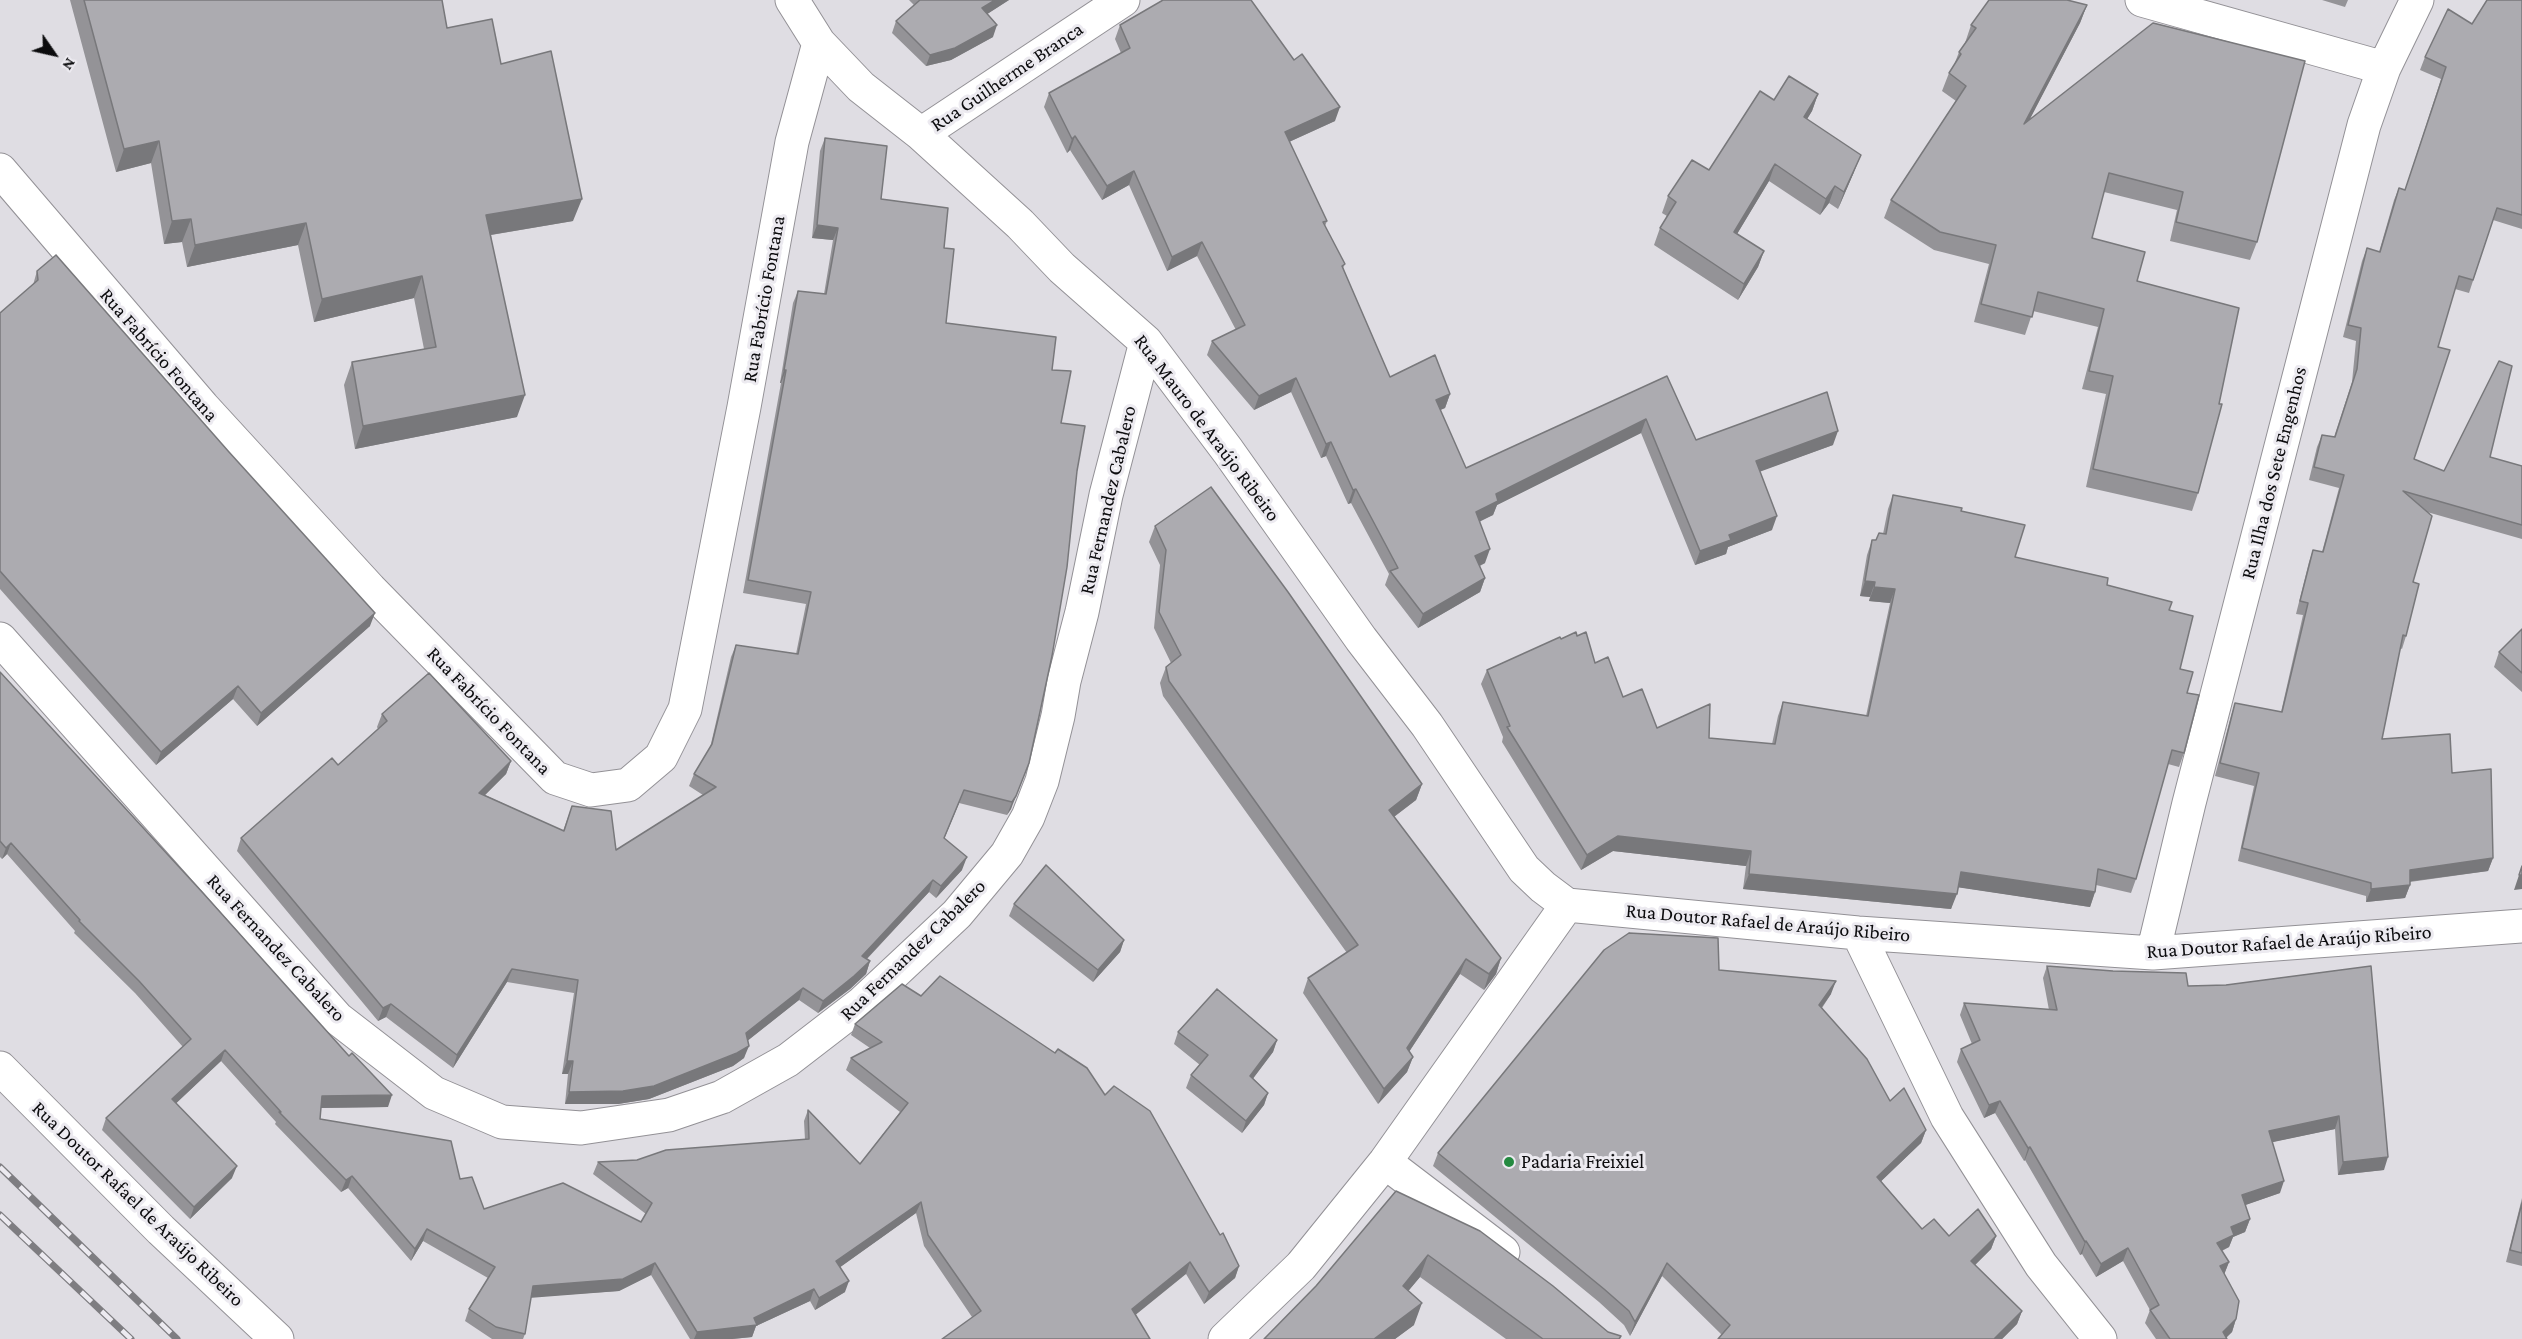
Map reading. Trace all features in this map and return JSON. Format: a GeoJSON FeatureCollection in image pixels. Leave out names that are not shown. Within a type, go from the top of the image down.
{"type":"FeatureCollection","features":[{"type":"Feature","properties":{"kind":"street","name":"Rua Mauro de Araújo Ribeiro"},"geometry":{"type":"LineString","coordinates":[[792,0],[819,43],[861,87],[921,135],[1020,224],[1062,268],[1146,342],[1228,451],[1361,639],[1427,725],[1524,869],[1567,905]]}},
{"type":"Feature","properties":{"kind":"street","name":"Rua Guilherme Branca"},"geometry":{"type":"LineString","coordinates":[[921,135],[1123,0]]}},
{"type":"Feature","properties":{"kind":"street"},"geometry":{"type":"LineString","coordinates":[[2142,0],[2384,68]]}},
{"type":"Feature","properties":{"kind":"street","name":"Rua Ilha dos Sete Engenhos"},"geometry":{"type":"LineString","coordinates":[[2153,953],[2364,125],[2384,68],[2417,0]]}},
{"type":"Feature","properties":{"kind":"street","name":"Rua Fabrício Fontana"},"geometry":{"type":"LineString","coordinates":[[0,170],[211,416],[370,589],[555,778],[591,790],[628,785],[661,757],[685,709],[744,407],[792,142],[819,43]]}},
{"type":"Feature","properties":{"kind":"street","name":"Rua Fernandez Cabalero"},"geometry":{"type":"LineString","coordinates":[[0,639],[337,1018],[434,1093],[502,1122],[580,1128],[669,1115],[722,1097],[788,1060],[853,1010],[957,914],[1007,854],[1028,817],[1042,781],[1082,612],[1106,495],[1146,342]]}},
{"type":"Feature","properties":{"kind":"street"},"geometry":{"type":"LineString","coordinates":[[1225,1339],[1301,1266],[1385,1162],[1567,905]]}},
{"type":"Feature","properties":{"kind":"street","name":"Rua Doutor Rafael de Araújo Ribeiro"},"geometry":{"type":"LineString","coordinates":[[1567,905],[1858,933],[2153,953],[2522,926]]}},
{"type":"Feature","properties":{"kind":"street"},"geometry":{"type":"LineString","coordinates":[[1858,933],[1947,1118],[2041,1265],[2100,1339]]}},
{"type":"Feature","properties":{"kind":"street","name":"Rua Doutor Rafael de Araújo Ribeiro"},"geometry":{"type":"LineString","coordinates":[[0,1068],[161,1230],[277,1339]]}},
{"type":"Feature","properties":{"kind":"street"},"geometry":{"type":"LineString","coordinates":[[1385,1162],[1530,1273]]}},
{"type":"Feature","properties":{"kind":"building"},"geometry":{"type":"Polygon","coordinates":[[[84,0],[442,0],[447,28],[492,19],[501,64],[551,51],[582,199],[486,215],[525,395],[363,426],[352,362],[436,347],[422,276],[322,299],[306,223],[195,245],[191,219],[172,221],[159,141],[124,149],[84,0]]]}},
{"type":"Feature","properties":{"kind":"building"},"geometry":{"type":"Polygon","coordinates":[[[920,0],[995,0],[982,8],[997,25],[955,48],[930,55],[896,21],[920,0]]]}},
{"type":"Feature","properties":{"kind":"building"},"geometry":{"type":"Polygon","coordinates":[[[1163,0],[1251,0],[1294,60],[1302,54],[1340,107],[1285,132],[1327,221],[1323,222],[1345,264],[1342,266],[1390,377],[1435,355],[1450,394],[1436,400],[1466,468],[1667,376],[1696,440],[1827,392],[1838,431],[1756,461],[1777,516],[1729,535],[1731,540],[1700,551],[1646,419],[1496,494],[1498,501],[1476,512],[1490,549],[1475,556],[1485,578],[1423,614],[1390,571],[1398,568],[1356,489],[1353,490],[1331,442],[1326,444],[1296,378],[1259,396],[1212,341],[1245,325],[1202,242],[1172,257],[1134,171],[1107,186],[1075,136],[1072,139],[1049,93],[1130,48],[1120,25],[1163,0]]]}},
{"type":"Feature","properties":{"kind":"building"},"geometry":{"type":"Polygon","coordinates":[[[1989,0],[2067,0],[2087,5],[2024,124],[2153,23],[2305,61],[2257,242],[2176,222],[2183,192],[2109,173],[2092,238],[2145,252],[2137,281],[2239,308],[2219,404],[2222,404],[2198,493],[2093,469],[2113,376],[2089,371],[2104,309],[2038,292],[2032,317],[1981,304],[1996,245],[1940,232],[1891,200],[1966,86],[1949,73],[1961,54],[1959,52],[1976,28],[1971,25],[1989,0]]]}},
{"type":"Feature","properties":{"kind":"building"},"geometry":{"type":"Polygon","coordinates":[[[2487,0],[2522,0],[2522,215],[2497,208],[2473,280],[2459,276],[2438,347],[2450,350],[2414,459],[2444,471],[2499,361],[2512,366],[2490,457],[2522,466],[2522,525],[2403,491],[2432,516],[2413,582],[2419,584],[2406,636],[2403,635],[2382,739],[2450,734],[2452,773],[2491,769],[2493,858],[2410,870],[2410,885],[2371,889],[2371,883],[2242,848],[2259,773],[2220,763],[2235,703],[2282,712],[2308,603],[2300,601],[2313,550],[2323,552],[2344,475],[2314,467],[2322,435],[2335,437],[2357,369],[2361,328],[2348,325],[2367,248],[2380,252],[2399,188],[2405,190],[2446,67],[2425,57],[2448,9],[2472,24],[2487,0]]]}},
{"type":"Feature","properties":{"kind":"building"},"geometry":{"type":"Polygon","coordinates":[[[1789,76],[1818,94],[1804,117],[1861,155],[1844,192],[1835,186],[1826,199],[1775,164],[1734,232],[1764,251],[1744,284],[1660,228],[1676,202],[1668,196],[1692,160],[1709,170],[1760,91],[1774,100],[1789,76]]]}},
{"type":"Feature","properties":{"kind":"building"},"geometry":{"type":"Polygon","coordinates":[[[825,138],[887,146],[881,199],[948,208],[944,248],[954,249],[946,323],[1056,337],[1052,370],[1071,371],[1061,423],[1085,426],[1077,471],[1067,567],[1052,656],[1029,763],[1016,796],[1012,802],[964,790],[944,838],[967,857],[941,886],[933,880],[862,956],[870,961],[854,976],[823,1001],[803,988],[746,1033],[749,1046],[737,1053],[654,1086],[623,1091],[569,1092],[573,1061],[567,1061],[578,980],[512,969],[457,1055],[391,1004],[383,1008],[241,838],[332,758],[338,765],[387,721],[382,714],[429,673],[511,761],[479,793],[564,831],[572,806],[611,811],[616,850],[716,787],[694,774],[712,744],[736,645],[798,654],[811,592],[748,580],[798,291],[826,294],[838,228],[817,225],[825,138]]]}},
{"type":"Feature","properties":{"kind":"building"},"geometry":{"type":"Polygon","coordinates":[[[56,255],[229,452],[375,613],[261,713],[238,686],[161,752],[0,571],[0,313],[38,280],[37,271],[56,255]]]}},
{"type":"Feature","properties":{"kind":"building"},"geometry":{"type":"Polygon","coordinates":[[[1211,487],[1288,592],[1422,784],[1389,810],[1501,958],[1489,974],[1466,959],[1407,1048],[1413,1057],[1384,1089],[1308,978],[1358,945],[1169,681],[1166,667],[1181,655],[1159,612],[1166,550],[1155,526],[1211,487]]]}},
{"type":"Feature","properties":{"kind":"building"},"geometry":{"type":"Polygon","coordinates":[[[1893,495],[1962,508],[1961,511],[2025,525],[2015,557],[2108,578],[2107,585],[2172,602],[2169,610],[2193,616],[2180,669],[2193,672],[2187,693],[2199,695],[2184,753],[2172,750],[2136,879],[2098,869],[2095,892],[1961,872],[1957,894],[1749,874],[1751,851],[1618,836],[1587,855],[1507,727],[1510,726],[1487,670],[1560,637],[1561,639],[1576,632],[1577,636],[1586,632],[1595,663],[1608,657],[1623,697],[1642,689],[1657,728],[1710,704],[1709,738],[1775,744],[1783,702],[1868,716],[1895,589],[1874,587],[1875,582],[1865,581],[1872,540],[1876,540],[1879,533],[1886,534],[1893,495]]]}},
{"type":"Feature","properties":{"kind":"building"},"geometry":{"type":"Polygon","coordinates":[[[2522,629],[2522,673],[2499,652],[2522,629]]]}},
{"type":"Feature","properties":{"kind":"building"},"geometry":{"type":"Polygon","coordinates":[[[0,672],[349,1056],[352,1053],[392,1095],[322,1096],[320,1119],[451,1141],[460,1179],[472,1177],[484,1209],[563,1183],[641,1222],[652,1203],[598,1162],[637,1160],[666,1150],[809,1139],[808,1110],[860,1164],[908,1103],[851,1058],[882,1042],[855,1024],[902,984],[921,996],[940,976],[1055,1053],[1058,1049],[1087,1068],[1105,1095],[1114,1086],[1150,1111],[1220,1235],[1223,1233],[1239,1266],[1209,1292],[1190,1262],[1132,1309],[1150,1339],[942,1339],[981,1311],[928,1235],[921,1202],[836,1261],[849,1281],[819,1298],[814,1289],[754,1318],[757,1325],[697,1332],[655,1263],[623,1279],[533,1286],[525,1334],[496,1327],[469,1309],[495,1267],[427,1229],[415,1249],[352,1176],[346,1180],[279,1112],[281,1112],[225,1050],[172,1099],[237,1166],[194,1207],[106,1118],[191,1039],[139,981],[79,921],[11,843],[6,848],[0,841],[0,672]]]}},
{"type":"Feature","properties":{"kind":"building"},"geometry":{"type":"Polygon","coordinates":[[[1046,865],[1124,940],[1098,970],[1014,904],[1046,865]]]}},
{"type":"Feature","properties":{"kind":"building"},"geometry":{"type":"Polygon","coordinates":[[[1629,933],[1718,938],[1719,970],[1836,981],[1819,1005],[1867,1059],[1890,1101],[1904,1088],[1926,1130],[1877,1177],[1922,1229],[1934,1219],[1949,1236],[1978,1209],[1996,1236],[1971,1261],[2022,1311],[1994,1339],[1718,1339],[1730,1325],[1667,1263],[1635,1322],[1629,1311],[1604,1289],[1438,1153],[1604,950],[1629,933]]]}},
{"type":"Feature","properties":{"kind":"building"},"geometry":{"type":"Polygon","coordinates":[[[2047,966],[2186,973],[2188,986],[2226,985],[2371,966],[2388,1157],[2343,1162],[2339,1116],[2269,1131],[2284,1181],[2242,1195],[2250,1219],[2231,1227],[2234,1235],[2217,1243],[2229,1262],[2220,1266],[2239,1301],[2236,1319],[2223,1332],[2227,1339],[2170,1339],[2150,1310],[2159,1305],[2128,1248],[2101,1264],[2085,1242],[2030,1147],[2028,1148],[2000,1101],[1989,1105],[1961,1049],[1980,1040],[1964,1003],[2057,1010],[2047,966]]]}},
{"type":"Feature","properties":{"kind":"building"},"geometry":{"type":"Polygon","coordinates":[[[1217,989],[1277,1040],[1250,1076],[1268,1093],[1246,1121],[1191,1075],[1208,1055],[1178,1032],[1217,989]]]}},
{"type":"Feature","properties":{"kind":"building"},"geometry":{"type":"Polygon","coordinates":[[[1396,1191],[1480,1231],[1553,1286],[1608,1332],[1621,1336],[1619,1339],[1543,1339],[1428,1255],[1403,1286],[1422,1303],[1374,1339],[1264,1339],[1316,1286],[1396,1191]]]}},
{"type":"Feature","properties":{"kind":"building"},"geometry":{"type":"Polygon","coordinates":[[[2522,1203],[2522,1253],[2510,1250],[2522,1203]]]}},
{"type":"Feature","properties":{"kind":"railway"},"geometry":{"type":"LineString","coordinates":[[0,1167],[177,1339]]}},
{"type":"Feature","properties":{"kind":"railway"},"geometry":{"type":"LineString","coordinates":[[0,1215],[131,1339]]}},
{"type":"Feature","properties":{"kind":"place","name":"Padaria Freixiel"},"geometry":{"type":"Point","coordinates":[1509,1162]}}]}
